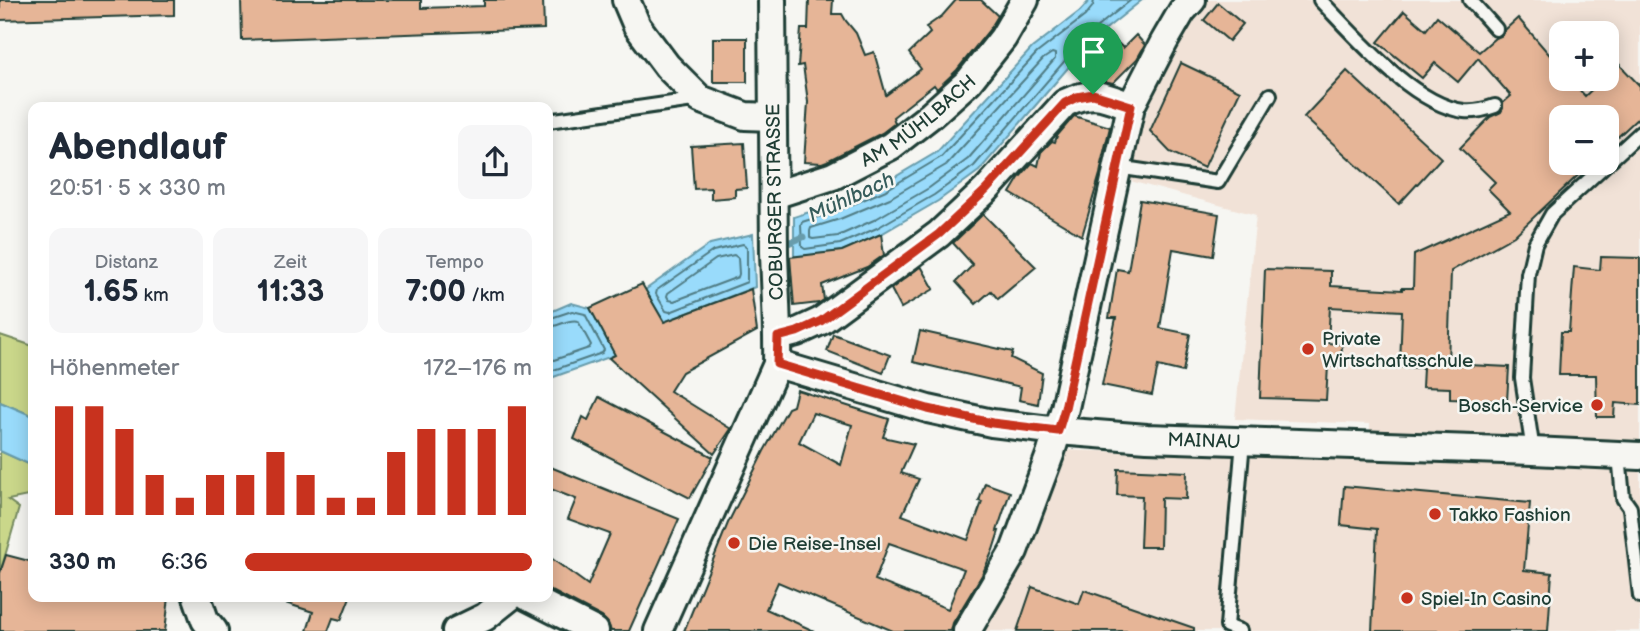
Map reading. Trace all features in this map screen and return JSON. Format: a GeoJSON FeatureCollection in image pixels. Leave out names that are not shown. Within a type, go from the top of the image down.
{"type":"FeatureCollection","features":[{"type":"Feature","properties":{"kind":"street"},"geometry":{"type":"LineString","coordinates":[[626,0],[637,26],[667,66],[700,99],[745,116],[772,117]]}},
{"type":"Feature","properties":{"kind":"street","name":"COBURGER STRASSE"},"geometry":{"type":"LineString","coordinates":[[658,631],[777,364],[772,0]]}},
{"type":"Feature","properties":{"kind":"street","name":"AM MÜHLBACH"},"geometry":{"type":"LineString","coordinates":[[774,203],[891,146],[931,115],[969,81],[1003,38],[1025,0]]}},
{"type":"Feature","properties":{"kind":"street"},"geometry":{"type":"LineString","coordinates":[[967,631],[1014,551],[1058,431],[1131,106],[1164,42],[1182,11],[1192,0]]}},
{"type":"Feature","properties":{"kind":"street"},"geometry":{"type":"LineString","coordinates":[[778,337],[821,321],[939,234],[986,190],[1065,103],[1093,94],[1131,106]]}},
{"type":"Feature","properties":{"kind":"street","name":"MAINAU"},"geometry":{"type":"LineString","coordinates":[[777,364],[928,409],[992,423],[1058,431],[1147,438],[1630,455]]}},
{"type":"Feature","properties":{"kind":"street"},"geometry":{"type":"LineString","coordinates":[[199,602],[205,620],[214,631]]}},
{"type":"Feature","properties":{"kind":"street"},"geometry":{"type":"LineString","coordinates":[[456,631],[485,617],[504,602]]}},
{"type":"Feature","properties":{"kind":"street"},"geometry":{"type":"LineString","coordinates":[[538,602],[596,631]]}},
{"type":"Feature","properties":{"kind":"lane"},"geometry":{"type":"LineString","coordinates":[[1320,0],[1374,56],[1407,85],[1425,96],[1461,111],[1479,111],[1495,106]]}},
{"type":"Feature","properties":{"kind":"lane"},"geometry":{"type":"LineString","coordinates":[[1470,0],[1496,29]]}},
{"type":"Feature","properties":{"kind":"lane"},"geometry":{"type":"LineString","coordinates":[[1117,167],[1218,182],[1270,95]]}},
{"type":"Feature","properties":{"kind":"lane"},"geometry":{"type":"LineString","coordinates":[[553,120],[700,99]]}},
{"type":"Feature","properties":{"kind":"lane"},"geometry":{"type":"LineString","coordinates":[[1533,451],[1522,378],[1528,274],[1535,244],[1552,214],[1640,133]]}},
{"type":"Feature","properties":{"kind":"lane"},"geometry":{"type":"LineString","coordinates":[[1240,631],[1227,626],[1242,441]]}},
{"type":"Feature","properties":{"kind":"lane"},"geometry":{"type":"LineString","coordinates":[[1630,455],[1623,498],[1635,508],[1640,596]]}},
{"type":"Feature","properties":{"kind":"shaded area"},"geometry":{"type":"Polygon","coordinates":[[[1206,0],[1640,0],[1640,631],[974,631],[1057,450],[1370,458],[1370,424],[1235,419],[1256,215],[1123,179],[1169,51],[1206,0]]]}},
{"type":"Feature","properties":{"kind":"green space"},"geometry":{"type":"Polygon","coordinates":[[[0,335],[28,344],[28,414],[0,402],[0,335]]]}},
{"type":"Feature","properties":{"kind":"green space"},"geometry":{"type":"Polygon","coordinates":[[[0,451],[28,464],[28,496],[8,500],[19,508],[0,573],[0,451]]]}},
{"type":"Feature","properties":{"kind":"water"},"geometry":{"type":"Polygon","coordinates":[[[1090,0],[1142,0],[1092,40],[979,171],[938,201],[881,234],[842,251],[794,257],[794,217],[883,184],[937,152],[1032,48],[1090,0]]]}},
{"type":"Feature","properties":{"kind":"water"},"geometry":{"type":"Polygon","coordinates":[[[753,234],[755,287],[664,322],[645,290],[710,244],[753,234]]]}},
{"type":"Feature","properties":{"kind":"water"},"geometry":{"type":"Polygon","coordinates":[[[571,303],[590,308],[615,355],[553,377],[553,311],[571,303]]]}},
{"type":"Feature","properties":{"kind":"water"},"geometry":{"type":"Polygon","coordinates":[[[0,402],[28,414],[28,464],[0,451],[0,402]]]}},
{"type":"Feature","properties":{"kind":"building"},"geometry":{"type":"Polygon","coordinates":[[[0,0],[174,0],[174,15],[0,20],[0,0]]]}},
{"type":"Feature","properties":{"kind":"building"},"geometry":{"type":"Polygon","coordinates":[[[241,0],[421,0],[421,8],[484,6],[484,0],[543,0],[544,29],[242,40],[241,0]]]}},
{"type":"Feature","properties":{"kind":"building"},"geometry":{"type":"Polygon","coordinates":[[[809,0],[833,0],[832,14],[842,14],[856,33],[865,55],[874,52],[886,95],[921,69],[909,53],[930,33],[926,27],[942,16],[956,0],[981,0],[998,16],[957,70],[937,89],[934,85],[893,117],[895,123],[882,133],[822,163],[804,162],[808,102],[803,65],[798,66],[801,29],[808,29],[809,0]]]}},
{"type":"Feature","properties":{"kind":"building"},"geometry":{"type":"Polygon","coordinates":[[[1218,3],[1243,24],[1229,41],[1204,20],[1218,3]]]}},
{"type":"Feature","properties":{"kind":"building"},"geometry":{"type":"Polygon","coordinates":[[[1404,11],[1426,30],[1437,16],[1479,52],[1501,36],[1518,18],[1549,54],[1549,91],[1581,91],[1585,96],[1590,91],[1619,91],[1619,64],[1640,86],[1640,116],[1619,136],[1619,105],[1549,105],[1549,175],[1578,175],[1514,236],[1451,271],[1448,364],[1509,367],[1507,401],[1450,399],[1450,388],[1422,387],[1423,368],[1400,367],[1402,311],[1330,307],[1328,343],[1342,344],[1341,367],[1328,366],[1326,400],[1260,398],[1265,269],[1331,271],[1331,286],[1402,290],[1413,288],[1414,255],[1510,211],[1488,189],[1495,182],[1460,148],[1490,117],[1501,112],[1503,103],[1511,96],[1478,58],[1458,82],[1435,63],[1422,78],[1378,42],[1404,11]]]}},
{"type":"Feature","properties":{"kind":"building"},"geometry":{"type":"Polygon","coordinates":[[[1136,35],[1145,45],[1137,59],[1113,83],[1099,80],[1090,71],[1118,43],[1123,48],[1136,35]]]}},
{"type":"Feature","properties":{"kind":"building"},"geometry":{"type":"Polygon","coordinates":[[[713,38],[747,38],[747,82],[713,82],[713,38]]]}},
{"type":"Feature","properties":{"kind":"building"},"geometry":{"type":"Polygon","coordinates":[[[1181,63],[1240,91],[1204,168],[1170,152],[1150,131],[1181,63]]]}},
{"type":"Feature","properties":{"kind":"building"},"geometry":{"type":"Polygon","coordinates":[[[1347,71],[1441,158],[1399,204],[1304,117],[1347,71]]]}},
{"type":"Feature","properties":{"kind":"building"},"geometry":{"type":"Polygon","coordinates":[[[1074,116],[1110,127],[1082,236],[1010,193],[1032,163],[1038,166],[1041,152],[1052,141],[1055,142],[1074,116]]]}},
{"type":"Feature","properties":{"kind":"building"},"geometry":{"type":"Polygon","coordinates":[[[744,143],[747,188],[735,189],[735,197],[711,199],[711,188],[694,189],[691,146],[744,143]]]}},
{"type":"Feature","properties":{"kind":"building"},"geometry":{"type":"Polygon","coordinates":[[[1140,200],[1219,214],[1213,256],[1173,249],[1160,328],[1190,334],[1183,372],[1158,366],[1152,395],[1102,385],[1116,318],[1109,318],[1117,269],[1128,271],[1140,200]]]}},
{"type":"Feature","properties":{"kind":"building"},"geometry":{"type":"Polygon","coordinates":[[[983,214],[1036,267],[998,299],[991,291],[976,304],[956,282],[973,265],[953,243],[983,214]]]}},
{"type":"Feature","properties":{"kind":"building"},"geometry":{"type":"Polygon","coordinates":[[[881,234],[884,255],[867,267],[822,285],[824,300],[819,303],[794,306],[790,257],[842,251],[881,234]]]}},
{"type":"Feature","properties":{"kind":"building"},"geometry":{"type":"Polygon","coordinates":[[[1601,257],[1640,258],[1640,405],[1615,403],[1614,417],[1597,417],[1596,375],[1559,375],[1561,332],[1569,332],[1574,267],[1600,270],[1601,257]]]}},
{"type":"Feature","properties":{"kind":"building"},"geometry":{"type":"Polygon","coordinates":[[[921,266],[934,289],[901,308],[891,289],[921,266]]]}},
{"type":"Feature","properties":{"kind":"building"},"geometry":{"type":"Polygon","coordinates":[[[642,284],[664,322],[751,289],[757,331],[682,372],[670,391],[731,429],[714,454],[609,358],[615,355],[590,308],[642,284]]]}},
{"type":"Feature","properties":{"kind":"building"},"geometry":{"type":"Polygon","coordinates":[[[920,331],[1013,352],[1011,358],[1042,373],[1038,404],[1019,400],[1021,387],[913,362],[920,331]]]}},
{"type":"Feature","properties":{"kind":"building"},"geometry":{"type":"Polygon","coordinates":[[[833,334],[890,355],[883,373],[827,351],[833,334]]]}},
{"type":"Feature","properties":{"kind":"building"},"geometry":{"type":"Polygon","coordinates":[[[797,390],[889,419],[883,437],[914,444],[901,473],[919,479],[902,515],[968,540],[982,502],[979,501],[985,483],[1010,492],[993,550],[951,631],[893,631],[778,582],[766,609],[814,631],[684,631],[728,523],[764,451],[788,408],[793,406],[797,390]],[[813,413],[799,442],[841,465],[852,425],[813,413]],[[889,543],[875,580],[948,609],[964,569],[889,543]]]}},
{"type":"Feature","properties":{"kind":"building"},"geometry":{"type":"Polygon","coordinates":[[[599,397],[713,457],[690,498],[574,439],[583,417],[588,420],[599,397]]]}},
{"type":"Feature","properties":{"kind":"building"},"geometry":{"type":"Polygon","coordinates":[[[553,468],[679,519],[629,631],[611,631],[602,617],[553,592],[553,560],[588,585],[610,534],[568,519],[576,499],[553,490],[553,468]]]}},
{"type":"Feature","properties":{"kind":"building"},"geometry":{"type":"Polygon","coordinates":[[[1118,469],[1187,472],[1186,499],[1161,498],[1160,547],[1140,547],[1142,496],[1117,495],[1118,469]]]}},
{"type":"Feature","properties":{"kind":"building"},"geometry":{"type":"Polygon","coordinates":[[[1344,486],[1530,503],[1524,570],[1552,573],[1548,631],[1372,631],[1377,529],[1341,525],[1344,486]]]}},
{"type":"Feature","properties":{"kind":"building"},"geometry":{"type":"Polygon","coordinates":[[[6,555],[28,561],[28,602],[168,602],[165,631],[0,631],[0,573],[6,555]]]}},
{"type":"Feature","properties":{"kind":"building"},"geometry":{"type":"Polygon","coordinates":[[[1032,587],[1079,604],[1084,590],[1194,628],[1194,631],[1017,631],[1032,587]]]}},
{"type":"Feature","properties":{"kind":"building"},"geometry":{"type":"Polygon","coordinates":[[[282,602],[348,602],[341,620],[333,618],[328,631],[307,631],[313,612],[282,602]]]}},
{"type":"Feature","properties":{"kind":"waterway","name":"Mühlbach"},"geometry":{"type":"LineString","coordinates":[[778,247],[803,237]]}},
{"type":"Feature","properties":{"kind":"place","name":"Private Wirtschaftsschule"},"geometry":{"type":"Point","coordinates":[1308,349]}},
{"type":"Feature","properties":{"kind":"place","name":"Bosch-Service"},"geometry":{"type":"Point","coordinates":[1597,405]}},
{"type":"Feature","properties":{"kind":"place","name":"Takko Fashion"},"geometry":{"type":"Point","coordinates":[1435,514]}},
{"type":"Feature","properties":{"kind":"place","name":"Die Reise-Insel"},"geometry":{"type":"Point","coordinates":[734,543]}},
{"type":"Feature","properties":{"kind":"place","name":"Spiel-In Casino"},"geometry":{"type":"Point","coordinates":[1407,598]}},
{"type":"Feature","properties":{"kind":"route"},"geometry":{"type":"LineString","coordinates":[[1093,94],[1131,106],[1058,431],[992,423],[928,409],[777,364],[778,337],[821,321],[939,234],[986,190],[1065,103],[1093,94]]}}]}
